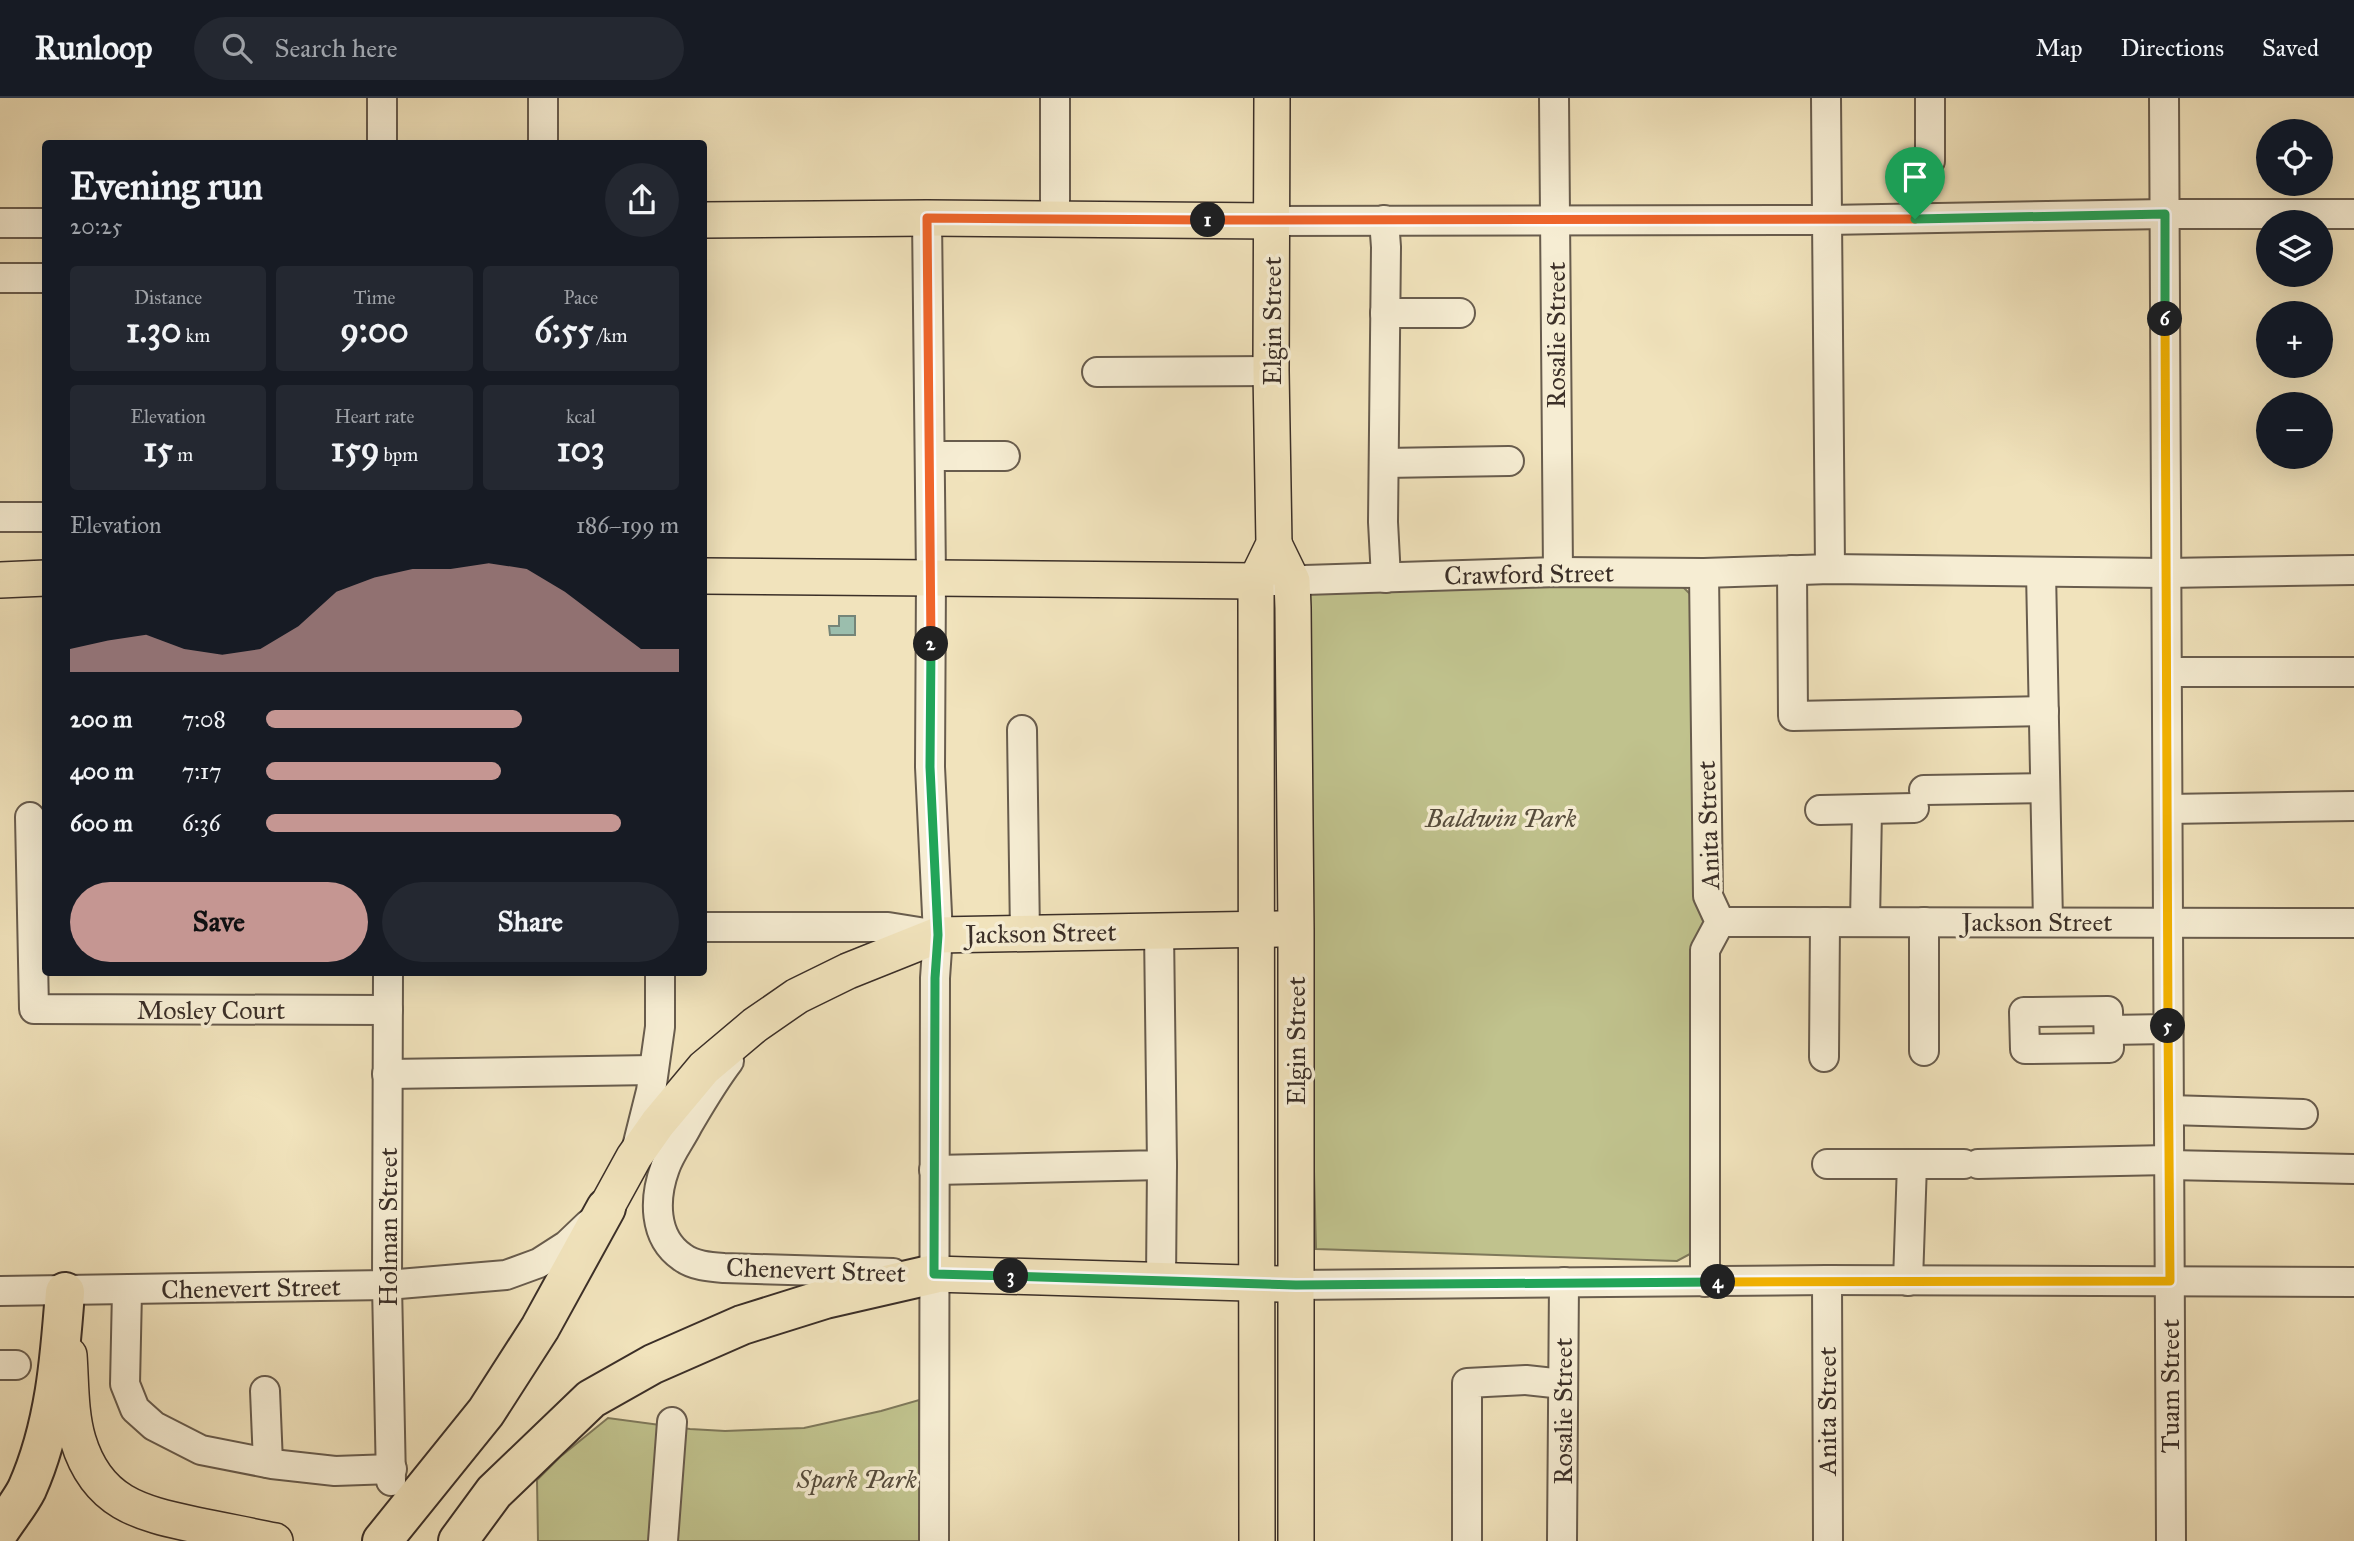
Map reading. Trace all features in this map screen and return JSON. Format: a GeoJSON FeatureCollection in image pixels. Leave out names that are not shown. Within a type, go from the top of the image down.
{"type":"FeatureCollection","features":[{"type":"Feature","properties":{"kind":"highway"},"geometry":{"type":"LineString","coordinates":[[382,1541],[402,1481],[486,1412],[540,1328],[606,1208]]}},
{"type":"Feature","properties":{"kind":"highway"},"geometry":{"type":"LineString","coordinates":[[458,1541],[494,1492],[591,1399],[653,1364],[742,1325],[825,1299],[934,1274]]}},
{"type":"Feature","properties":{"kind":"highway"},"geometry":{"type":"LineString","coordinates":[[0,1530],[26,1490],[48,1428],[59,1377],[65,1292]]}},
{"type":"Feature","properties":{"kind":"main road","name":"Elgin Street"},"geometry":{"type":"LineString","coordinates":[[1256,1541],[1256,581],[1273,544],[1272,98]]}},
{"type":"Feature","properties":{"kind":"main road"},"geometry":{"type":"LineString","coordinates":[[707,220],[927,218],[1272,221]]}},
{"type":"Feature","properties":{"kind":"main road","name":"Elgin Street"},"geometry":{"type":"LineString","coordinates":[[1273,544],[1292,581],[1296,929],[1296,1541]]}},
{"type":"Feature","properties":{"kind":"main road","name":"Crawford Street"},"geometry":{"type":"LineString","coordinates":[[707,576],[1256,581]]}},
{"type":"Feature","properties":{"kind":"main road"},"geometry":{"type":"LineString","coordinates":[[0,580],[42,578]]}},
{"type":"Feature","properties":{"kind":"main road","name":"Jackson Street"},"geometry":{"type":"LineString","coordinates":[[938,935],[1296,929]]}},
{"type":"Feature","properties":{"kind":"main road"},"geometry":{"type":"LineString","coordinates":[[606,1208],[634,1157],[657,1123],[704,1068],[755,1025],[797,996],[848,971],[938,935]]}},
{"type":"Feature","properties":{"kind":"main road","name":"Chenevert Street"},"geometry":{"type":"LineString","coordinates":[[934,1274],[1296,1285]]}},
{"type":"Feature","properties":{"kind":"main road"},"geometry":{"type":"LineString","coordinates":[[65,1292],[74,1421],[84,1457],[99,1480],[118,1499],[156,1516],[275,1541]]}},
{"type":"Feature","properties":{"kind":"street"},"geometry":{"type":"LineString","coordinates":[[382,98],[382,140]]}},
{"type":"Feature","properties":{"kind":"street"},"geometry":{"type":"LineString","coordinates":[[543,98],[543,140]]}},
{"type":"Feature","properties":{"kind":"street"},"geometry":{"type":"LineString","coordinates":[[1055,98],[1055,219]]}},
{"type":"Feature","properties":{"kind":"street","name":"Rosalie Street"},"geometry":{"type":"LineString","coordinates":[[1554,98],[1558,572]]}},
{"type":"Feature","properties":{"kind":"street"},"geometry":{"type":"LineString","coordinates":[[1826,98],[1830,569]]}},
{"type":"Feature","properties":{"kind":"street"},"geometry":{"type":"LineString","coordinates":[[1930,98],[1930,162]]}},
{"type":"Feature","properties":{"kind":"street","name":"Tuam Street"},"geometry":{"type":"LineString","coordinates":[[2164,98],[2171,1541]]}},
{"type":"Feature","properties":{"kind":"street"},"geometry":{"type":"LineString","coordinates":[[1272,221],[1827,220],[2165,214],[2354,214]]}},
{"type":"Feature","properties":{"kind":"street"},"geometry":{"type":"LineString","coordinates":[[927,218],[930,767],[938,935],[935,978],[934,1541]]}},
{"type":"Feature","properties":{"kind":"street"},"geometry":{"type":"LineString","coordinates":[[1384,220],[1386,578]]}},
{"type":"Feature","properties":{"kind":"street"},"geometry":{"type":"LineString","coordinates":[[0,223],[42,222]]}},
{"type":"Feature","properties":{"kind":"street"},"geometry":{"type":"LineString","coordinates":[[0,278],[42,278]]}},
{"type":"Feature","properties":{"kind":"street"},"geometry":{"type":"LineString","coordinates":[[1385,313],[1460,313]]}},
{"type":"Feature","properties":{"kind":"street"},"geometry":{"type":"LineString","coordinates":[[1097,372],[1271,371]]}},
{"type":"Feature","properties":{"kind":"street"},"geometry":{"type":"LineString","coordinates":[[930,456],[1005,456]]}},
{"type":"Feature","properties":{"kind":"street"},"geometry":{"type":"LineString","coordinates":[[1384,463],[1509,461]]}},
{"type":"Feature","properties":{"kind":"street"},"geometry":{"type":"LineString","coordinates":[[0,517],[42,517]]}},
{"type":"Feature","properties":{"kind":"street","name":"Crawford Street"},"geometry":{"type":"LineString","coordinates":[[1256,581],[1558,572],[1704,573],[1830,569],[2166,573],[2354,570]]}},
{"type":"Feature","properties":{"kind":"street"},"geometry":{"type":"LineString","coordinates":[[1792,570],[1793,716],[2044,710]]}},
{"type":"Feature","properties":{"kind":"street"},"geometry":{"type":"LineString","coordinates":[[2041,572],[2048,922]]}},
{"type":"Feature","properties":{"kind":"street","name":"Anita Street"},"geometry":{"type":"LineString","coordinates":[[1704,573],[1708,897],[1720,922],[1704,950],[1705,1282]]}},
{"type":"Feature","properties":{"kind":"street"},"geometry":{"type":"LineString","coordinates":[[2167,673],[2354,672]]}},
{"type":"Feature","properties":{"kind":"street"},"geometry":{"type":"LineString","coordinates":[[1022,730],[1025,934]]}},
{"type":"Feature","properties":{"kind":"street"},"geometry":{"type":"LineString","coordinates":[[1820,810],[1867,809],[1919,799],[2045,789]]}},
{"type":"Feature","properties":{"kind":"street"},"geometry":{"type":"LineString","coordinates":[[2168,809],[2354,806]]}},
{"type":"Feature","properties":{"kind":"street"},"geometry":{"type":"LineString","coordinates":[[1865,922],[1867,809]]}},
{"type":"Feature","properties":{"kind":"street","name":"Mosley Court"},"geometry":{"type":"LineString","coordinates":[[30,817],[34,1010],[388,1010]]}},
{"type":"Feature","properties":{"kind":"street","name":"Jackson Street"},"geometry":{"type":"LineString","coordinates":[[1720,922],[2354,923]]}},
{"type":"Feature","properties":{"kind":"street"},"geometry":{"type":"LineString","coordinates":[[1824,1057],[1825,922]]}},
{"type":"Feature","properties":{"kind":"street"},"geometry":{"type":"LineString","coordinates":[[1924,922],[1924,1051]]}},
{"type":"Feature","properties":{"kind":"street","name":"Jackson Street"},"geometry":{"type":"LineString","coordinates":[[707,927],[888,927],[938,935]]}},
{"type":"Feature","properties":{"kind":"street"},"geometry":{"type":"LineString","coordinates":[[1159,931],[1161,1281]]}},
{"type":"Feature","properties":{"kind":"street","name":"Holman Street"},"geometry":{"type":"LineString","coordinates":[[388,976],[387,1285],[402,1481]]}},
{"type":"Feature","properties":{"kind":"street"},"geometry":{"type":"LineString","coordinates":[[634,1157],[660,1027],[660,976]]}},
{"type":"Feature","properties":{"kind":"street","name":"Chenevert Street"},"geometry":{"type":"LineString","coordinates":[[755,1025],[709,1087],[665,1167],[658,1195],[658,1220],[663,1235],[682,1257],[701,1265],[724,1268],[934,1274]]}},
{"type":"Feature","properties":{"kind":"street"},"geometry":{"type":"LineString","coordinates":[[2109,1030],[2168,1029]]}},
{"type":"Feature","properties":{"kind":"street"},"geometry":{"type":"LineString","coordinates":[[387,1074],[653,1070]]}},
{"type":"Feature","properties":{"kind":"street"},"geometry":{"type":"LineString","coordinates":[[2169,1110],[2303,1114]]}},
{"type":"Feature","properties":{"kind":"street"},"geometry":{"type":"LineString","coordinates":[[1827,1164],[2169,1162],[2354,1169]]}},
{"type":"Feature","properties":{"kind":"street"},"geometry":{"type":"LineString","coordinates":[[1908,1281],[1912,1164]]}},
{"type":"Feature","properties":{"kind":"street"},"geometry":{"type":"LineString","coordinates":[[934,1170],[1162,1165]]}},
{"type":"Feature","properties":{"kind":"street","name":"Chenevert Street"},"geometry":{"type":"LineString","coordinates":[[0,1291],[387,1285],[506,1275],[539,1263],[567,1245],[606,1208]]}},
{"type":"Feature","properties":{"kind":"street","name":"Anita Street"},"geometry":{"type":"LineString","coordinates":[[1826,1280],[1828,1541]]}},
{"type":"Feature","properties":{"kind":"street","name":"Chenevert Street"},"geometry":{"type":"LineString","coordinates":[[1296,1285],[1826,1280],[2354,1282]]}},
{"type":"Feature","properties":{"kind":"street","name":"Rosalie Street"},"geometry":{"type":"LineString","coordinates":[[1562,1541],[1564,1282]]}},
{"type":"Feature","properties":{"kind":"street"},"geometry":{"type":"LineString","coordinates":[[127,1290],[125,1384],[135,1409],[153,1426],[201,1450],[268,1463],[402,1481]]}},
{"type":"Feature","properties":{"kind":"street"},"geometry":{"type":"LineString","coordinates":[[1467,1541],[1467,1383],[1526,1380],[1563,1384]]}},
{"type":"Feature","properties":{"kind":"street"},"geometry":{"type":"LineString","coordinates":[[265,1391],[268,1463]]}},
{"type":"Feature","properties":{"kind":"street"},"geometry":{"type":"LineString","coordinates":[[663,1541],[672,1422]]}},
{"type":"Feature","properties":{"kind":"green space","name":"Baldwin Park"},"geometry":{"type":"Polygon","coordinates":[[[1561,583],[1682,586],[1692,596],[1708,916],[1694,1241],[1690,1254],[1677,1261],[1316,1249],[1299,591],[1561,583]]]}},
{"type":"Feature","properties":{"kind":"green space","name":"Spark Park"},"geometry":{"type":"Polygon","coordinates":[[[919,1400],[920,1541],[538,1541],[537,1480],[560,1457],[608,1418],[725,1431],[804,1428],[919,1400]]]}},
{"type":"Feature","properties":{"kind":"shaded area"},"geometry":{"type":"Polygon","coordinates":[[[839,616],[855,616],[855,635],[830,635],[829,626],[839,626],[839,616]]]}},
{"type":"Feature","properties":{"kind":"route"},"geometry":{"type":"LineString","coordinates":[[2165,214],[2170,1281],[1826,1280],[1296,1285],[934,1274],[935,978],[938,935],[930,767],[927,218],[1272,221],[1915,219],[2165,214]]}}]}
